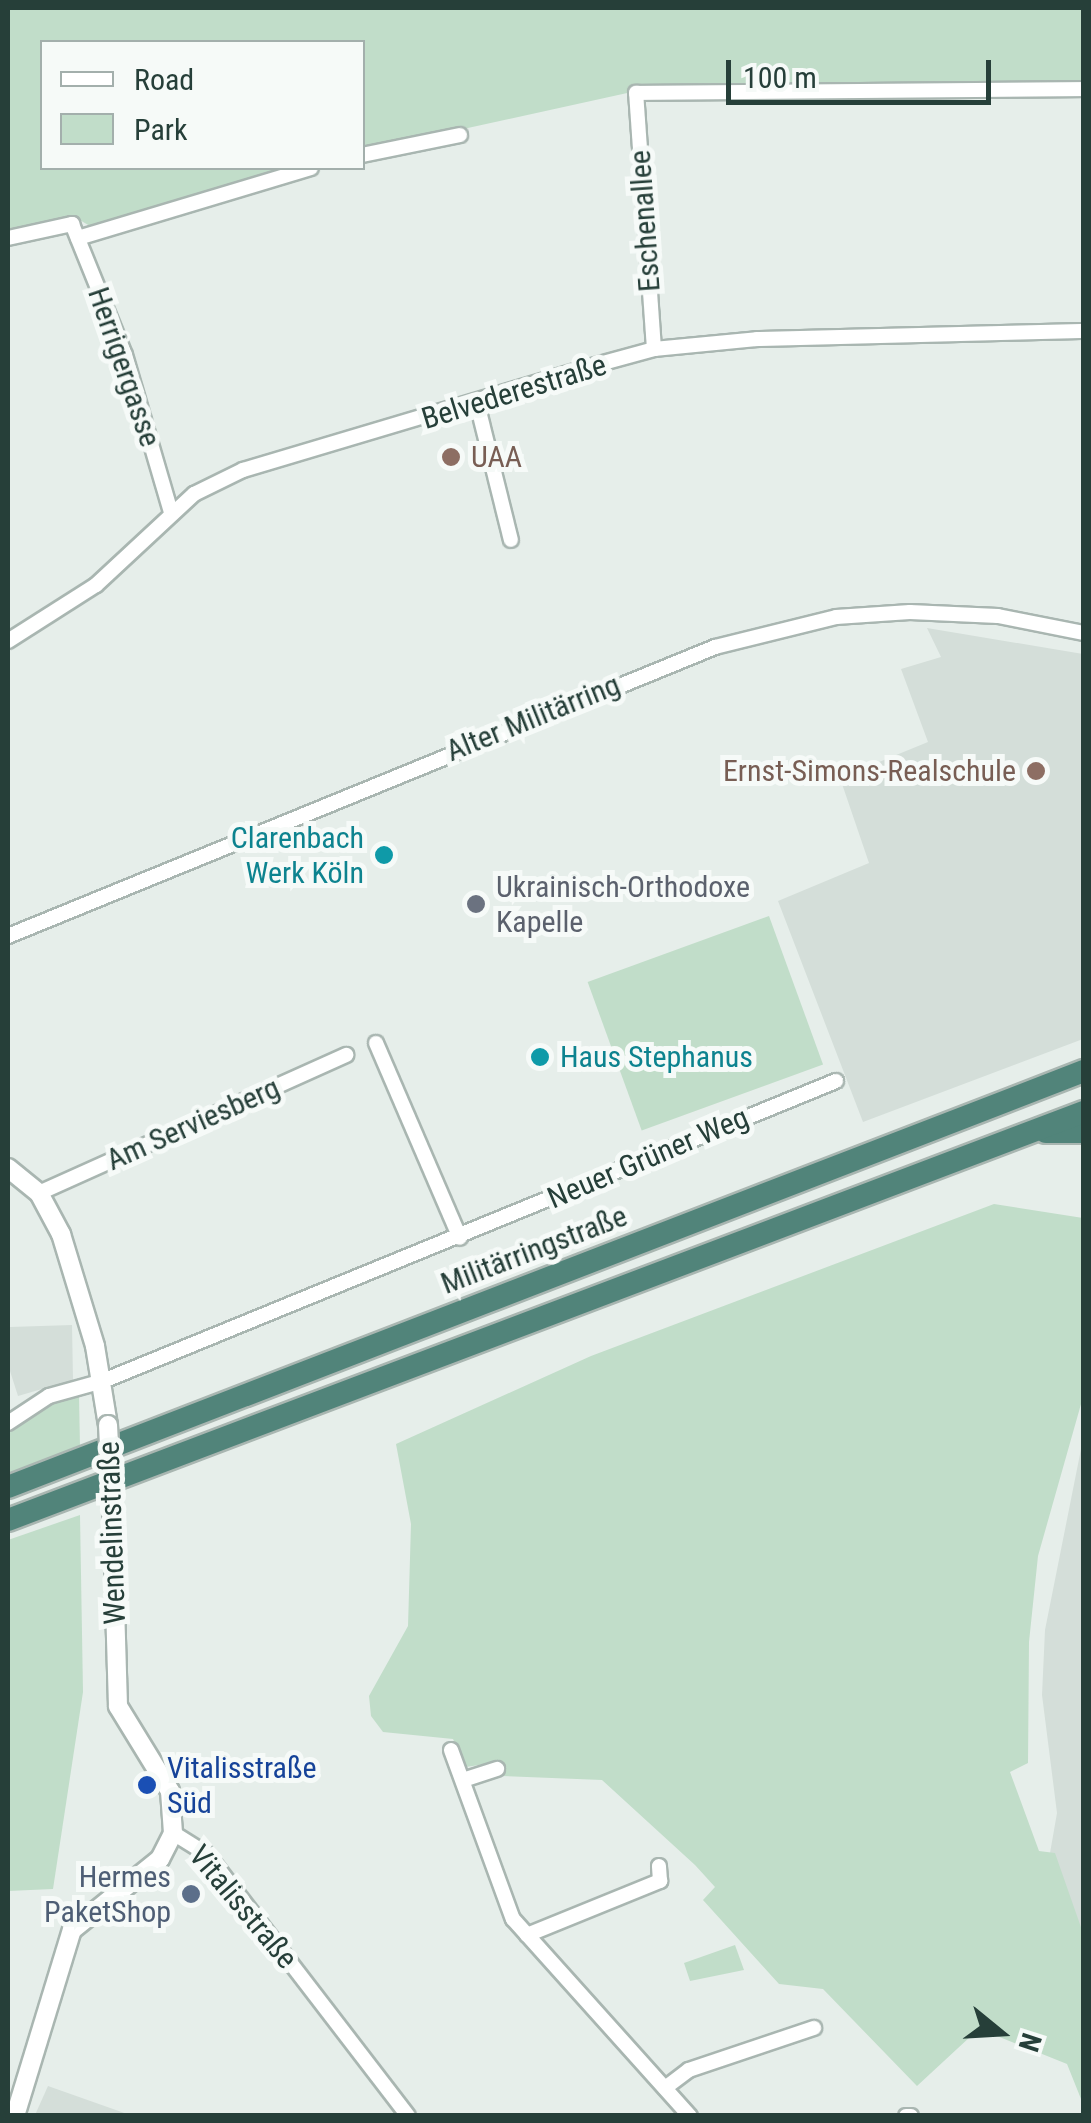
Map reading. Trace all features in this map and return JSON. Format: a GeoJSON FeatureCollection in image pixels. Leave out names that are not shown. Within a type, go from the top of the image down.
{"type":"FeatureCollection","features":[{"type":"Feature","properties":{"kind":"highway","name":"Militärringstraße"},"geometry":{"type":"LineString","coordinates":[[8,1487],[1084,1071]]}},
{"type":"Feature","properties":{"kind":"highway"},"geometry":{"type":"LineString","coordinates":[[8,1520],[1084,1112]]}},
{"type":"Feature","properties":{"kind":"highway"},"geometry":{"type":"LineString","coordinates":[[1032,1132],[1084,1132]]}},
{"type":"Feature","properties":{"kind":"street","name":"Eschenallee"},"geometry":{"type":"LineString","coordinates":[[654,350],[636,94],[1084,89]]}},
{"type":"Feature","properties":{"kind":"street"},"geometry":{"type":"LineString","coordinates":[[365,155],[460,135]]}},
{"type":"Feature","properties":{"kind":"street"},"geometry":{"type":"LineString","coordinates":[[8,238],[75,231],[304,170]]}},
{"type":"Feature","properties":{"kind":"street","name":"Herrigergasse"},"geometry":{"type":"LineString","coordinates":[[75,231],[125,356],[171,512]]}},
{"type":"Feature","properties":{"kind":"street","name":"Belvederestraße"},"geometry":{"type":"LineString","coordinates":[[8,641],[96,585],[171,512],[243,470],[654,350],[756,339],[1084,331]]}},
{"type":"Feature","properties":{"kind":"street"},"geometry":{"type":"LineString","coordinates":[[477,402],[511,540]]}},
{"type":"Feature","properties":{"kind":"street","name":"Alter Militärring"},"geometry":{"type":"LineString","coordinates":[[8,936],[715,647],[836,617],[910,612],[998,616],[1084,634]]}},
{"type":"Feature","properties":{"kind":"street"},"geometry":{"type":"LineString","coordinates":[[376,1043],[460,1238]]}},
{"type":"Feature","properties":{"kind":"street","name":"Am Serviesberg"},"geometry":{"type":"LineString","coordinates":[[39,1194],[346,1055]]}},
{"type":"Feature","properties":{"kind":"street","name":"Neuer Grüner Weg"},"geometry":{"type":"LineString","coordinates":[[103,1381],[460,1238],[596,1181],[608,1170],[836,1081]]}},
{"type":"Feature","properties":{"kind":"street","name":"Wendelinstraße"},"geometry":{"type":"LineString","coordinates":[[8,1168],[39,1194],[81,1292],[103,1381],[112,1504],[116,1686]]}},
{"type":"Feature","properties":{"kind":"street"},"geometry":{"type":"LineString","coordinates":[[8,1422],[49,1396],[103,1381]]}},
{"type":"Feature","properties":{"kind":"street","name":"Vitalisstraße"},"geometry":{"type":"LineString","coordinates":[[116,1686],[128,1727],[170,1791],[172,1834],[207,1854],[408,2116]]}},
{"type":"Feature","properties":{"kind":"street"},"geometry":{"type":"LineString","coordinates":[[451,1750],[504,1900],[527,1935],[690,2116]]}},
{"type":"Feature","properties":{"kind":"street"},"geometry":{"type":"LineString","coordinates":[[463,1780],[497,1769]]}},
{"type":"Feature","properties":{"kind":"street"},"geometry":{"type":"LineString","coordinates":[[15,2116],[72,1930],[160,1859],[172,1834]]}},
{"type":"Feature","properties":{"kind":"street"},"geometry":{"type":"LineString","coordinates":[[527,1935],[660,1880],[659,1866]]}},
{"type":"Feature","properties":{"kind":"street"},"geometry":{"type":"LineString","coordinates":[[664,2088],[683,2073],[814,2028]]}},
{"type":"Feature","properties":{"kind":"shaded area"},"geometry":{"type":"Polygon","coordinates":[[[927,628],[1083,654],[1083,1039],[863,1122],[778,901],[869,863],[840,778],[928,742],[901,669],[941,657],[927,628]]]}},
{"type":"Feature","properties":{"kind":"shaded area"},"geometry":{"type":"Polygon","coordinates":[[[72,1325],[73,1380],[18,1396],[10,1371],[10,1327],[72,1325]]]}},
{"type":"Feature","properties":{"kind":"shaded area"},"geometry":{"type":"Polygon","coordinates":[[[1083,1439],[1083,1937],[1050,1853],[1057,1813],[1042,1695],[1045,1630],[1083,1439]]]}},
{"type":"Feature","properties":{"kind":"shaded area"},"geometry":{"type":"Polygon","coordinates":[[[48,2086],[130,2115],[35,2115],[48,2086]]]}},
{"type":"Feature","properties":{"kind":"green space"},"geometry":{"type":"Polygon","coordinates":[[[8,8],[1083,8],[1083,83],[659,86],[365,151],[365,40],[40,40],[40,170],[287,170],[90,226],[78,219],[8,235],[8,8]]]}},
{"type":"Feature","properties":{"kind":"green space"},"geometry":{"type":"Polygon","coordinates":[[[769,916],[823,1064],[642,1130],[588,982],[769,916]]]}},
{"type":"Feature","properties":{"kind":"green space"},"geometry":{"type":"Polygon","coordinates":[[[994,1204],[1083,1218],[1083,1397],[1038,1556],[1029,1642],[1028,1763],[1010,1772],[1039,1851],[1055,1853],[1083,1933],[1083,2104],[1067,2064],[992,2034],[984,2024],[917,2086],[823,1989],[779,1984],[703,1900],[715,1887],[602,1780],[502,1776],[498,1762],[466,1767],[453,1739],[383,1732],[371,1716],[369,1696],[408,1626],[411,1524],[396,1444],[591,1356],[994,1204]]]}},
{"type":"Feature","properties":{"kind":"green space"},"geometry":{"type":"Polygon","coordinates":[[[79,1396],[80,1447],[8,1474],[8,1431],[51,1404],[79,1396]]]}},
{"type":"Feature","properties":{"kind":"green space"},"geometry":{"type":"Polygon","coordinates":[[[80,1515],[83,1692],[53,1889],[8,1891],[8,1540],[80,1515]]]}},
{"type":"Feature","properties":{"kind":"green space"},"geometry":{"type":"Polygon","coordinates":[[[735,1945],[744,1970],[690,1981],[684,1963],[735,1945]]]}},
{"type":"Feature","properties":{"kind":"place","name":"UAA"},"geometry":{"type":"Point","coordinates":[451,457]}},
{"type":"Feature","properties":{"kind":"place","name":"Ernst-Simons-Realschule"},"geometry":{"type":"Point","coordinates":[1036,771]}},
{"type":"Feature","properties":{"kind":"place","name":"Clarenbach Werk Köln"},"geometry":{"type":"Point","coordinates":[384,855]}},
{"type":"Feature","properties":{"kind":"place","name":"Ukrainisch-Orthodoxe Kapelle"},"geometry":{"type":"Point","coordinates":[476,904]}},
{"type":"Feature","properties":{"kind":"place","name":"Haus Stephanus"},"geometry":{"type":"Point","coordinates":[540,1057]}},
{"type":"Feature","properties":{"kind":"place","name":"Vitalisstraße Süd"},"geometry":{"type":"Point","coordinates":[147,1785]}},
{"type":"Feature","properties":{"kind":"place","name":"Hermes PaketShop"},"geometry":{"type":"Point","coordinates":[191,1894]}}]}
